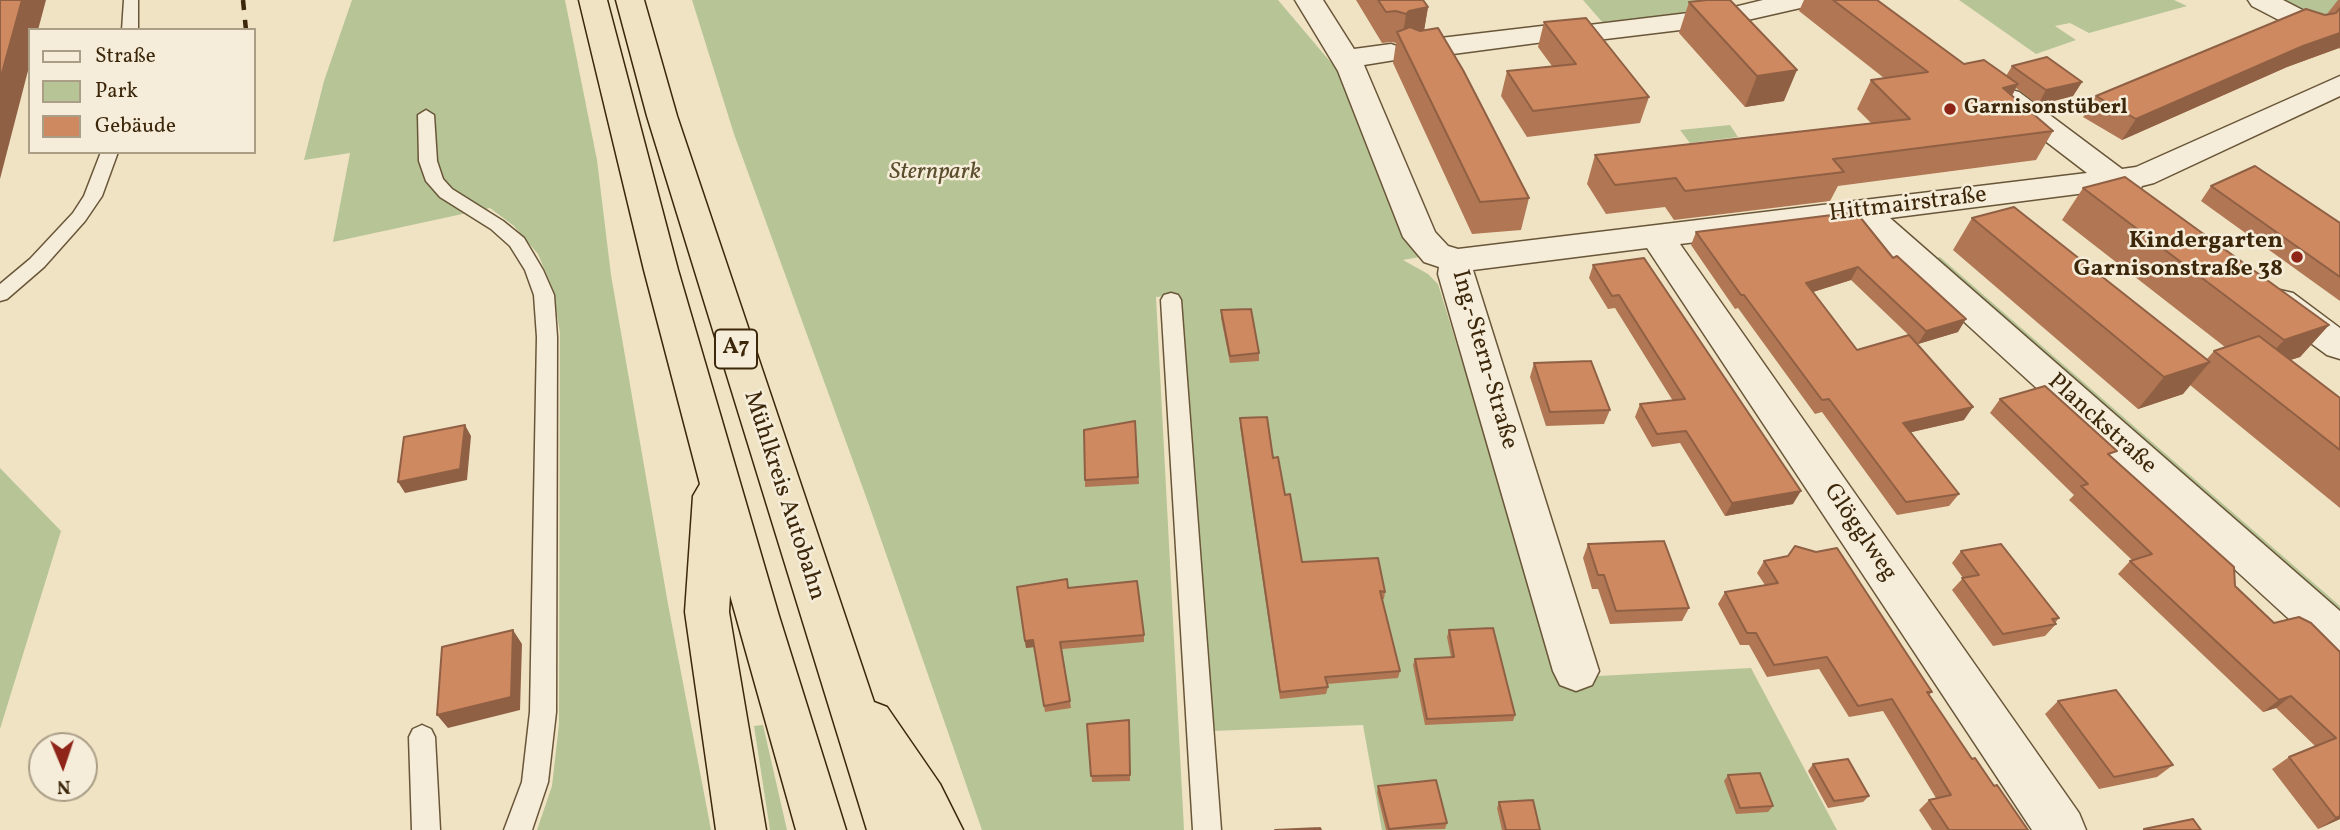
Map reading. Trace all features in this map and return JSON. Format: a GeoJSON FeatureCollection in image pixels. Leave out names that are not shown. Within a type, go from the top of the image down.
{"type":"FeatureCollection","features":[{"type":"Feature","properties":{"kind":"highway","name":"A7"},"geometry":{"type":"LineString","coordinates":[[593,0],[622,124],[715,462],[821,830]]}},
{"type":"Feature","properties":{"kind":"highway","name":"Mühlkreis Autobahn"},"geometry":{"type":"LineString","coordinates":[[630,0],[662,116],[892,830]]}},
{"type":"Feature","properties":{"kind":"highway"},"geometry":{"type":"LineString","coordinates":[[715,462],[707,612],[741,830]]}},
{"type":"Feature","properties":{"kind":"highway"},"geometry":{"type":"LineString","coordinates":[[842,680],[923,800],[938,830]]}},
{"type":"Feature","properties":{"kind":"street","name":"Ing.-Stern-Straße"},"geometry":{"type":"LineString","coordinates":[[1309,0],[1346,59],[1420,237],[1436,254],[1457,261],[1455,274],[1576,671]]}},
{"type":"Feature","properties":{"kind":"street"},"geometry":{"type":"LineString","coordinates":[[1346,59],[1559,32],[1589,33],[1730,16],[1799,0]]}},
{"type":"Feature","properties":{"kind":"street"},"geometry":{"type":"LineString","coordinates":[[2262,0],[2310,25]]}},
{"type":"Feature","properties":{"kind":"street"},"geometry":{"type":"LineString","coordinates":[[1981,78],[2152,208]]}},
{"type":"Feature","properties":{"kind":"street","name":"Hittmairstraße"},"geometry":{"type":"LineString","coordinates":[[1457,261],[2117,180],[2157,172],[2340,85]]}},
{"type":"Feature","properties":{"kind":"street","name":"Planckstraße"},"geometry":{"type":"LineString","coordinates":[[1862,211],[2340,638]]}},
{"type":"Feature","properties":{"kind":"street","name":"Glögglweg"},"geometry":{"type":"LineString","coordinates":[[1657,237],[2062,830]]}},
{"type":"Feature","properties":{"kind":"street"},"geometry":{"type":"LineString","coordinates":[[2262,288],[2340,346]]}},
{"type":"Feature","properties":{"kind":"lane"},"geometry":{"type":"LineString","coordinates":[[130,28],[131,0]]}},
{"type":"Feature","properties":{"kind":"lane"},"geometry":{"type":"LineString","coordinates":[[426,115],[428,161],[435,181],[446,193],[497,225],[517,242],[534,270],[544,295],[547,337],[543,724],[534,782],[518,830]]}},
{"type":"Feature","properties":{"kind":"lane"},"geometry":{"type":"LineString","coordinates":[[0,294],[37,263],[79,217],[93,196],[109,154]]}},
{"type":"Feature","properties":{"kind":"lane"},"geometry":{"type":"LineString","coordinates":[[1171,300],[1207,830]]}},
{"type":"Feature","properties":{"kind":"lane"},"geometry":{"type":"LineString","coordinates":[[422,737],[426,830]]}},
{"type":"Feature","properties":{"kind":"green space"},"geometry":{"type":"Polygon","coordinates":[[[352,0],[565,0],[597,160],[611,275],[668,604],[711,830],[537,830],[552,786],[559,724],[560,333],[553,290],[538,254],[514,226],[490,208],[333,242],[350,153],[304,160],[324,81],[352,0]]]}},
{"type":"Feature","properties":{"kind":"green space","name":"Sternpark"},"geometry":{"type":"Polygon","coordinates":[[[692,0],[1278,0],[1367,105],[1436,254],[1403,260],[1428,274],[1438,284],[1560,678],[1751,668],[1837,830],[1382,830],[1363,725],[1212,731],[1179,295],[1156,297],[1184,830],[982,830],[869,505],[734,134],[692,0]]]}},
{"type":"Feature","properties":{"kind":"green space"},"geometry":{"type":"Polygon","coordinates":[[[1583,0],[1711,0],[1722,9],[1603,23],[1583,0]]]}},
{"type":"Feature","properties":{"kind":"green space"},"geometry":{"type":"Polygon","coordinates":[[[1959,0],[2174,0],[2187,6],[2089,33],[2070,23],[2055,26],[2076,40],[2036,54],[1959,0]]]}},
{"type":"Feature","properties":{"kind":"green space"},"geometry":{"type":"Polygon","coordinates":[[[2274,0],[2340,0],[2340,13],[2313,24],[2274,0]]]}},
{"type":"Feature","properties":{"kind":"green space"},"geometry":{"type":"Polygon","coordinates":[[[1730,125],[1738,137],[1690,143],[1680,130],[1730,125]]]}},
{"type":"Feature","properties":{"kind":"green space"},"geometry":{"type":"Polygon","coordinates":[[[1940,257],[2340,606],[2340,619],[1932,259],[1940,257]]]}},
{"type":"Feature","properties":{"kind":"green space"},"geometry":{"type":"Polygon","coordinates":[[[0,468],[61,531],[0,729],[0,468]]]}},
{"type":"Feature","properties":{"kind":"green space"},"geometry":{"type":"Polygon","coordinates":[[[763,725],[787,830],[770,830],[754,726],[763,725]]]}},
{"type":"Feature","properties":{"kind":"building"},"geometry":{"type":"Polygon","coordinates":[[[0,0],[22,0],[0,80],[0,0]]]}},
{"type":"Feature","properties":{"kind":"building"},"geometry":{"type":"Polygon","coordinates":[[[1378,0],[1423,0],[1428,7],[1406,14],[1386,12],[1378,0]]]}},
{"type":"Feature","properties":{"kind":"building"},"geometry":{"type":"Polygon","coordinates":[[[1730,0],[1797,70],[1757,76],[1689,2],[1730,0]]]}},
{"type":"Feature","properties":{"kind":"building"},"geometry":{"type":"Polygon","coordinates":[[[1833,0],[1877,0],[1964,64],[1984,60],[2018,84],[2003,88],[2053,131],[1833,159],[1844,172],[1685,191],[1676,178],[1615,185],[1595,155],[1910,119],[1871,80],[1928,72],[1833,0]]]}},
{"type":"Feature","properties":{"kind":"building"},"geometry":{"type":"Polygon","coordinates":[[[2340,8],[2340,33],[2303,46],[2136,119],[2096,96],[2306,9],[2325,15],[2336,13],[2340,8]]]}},
{"type":"Feature","properties":{"kind":"building"},"geometry":{"type":"Polygon","coordinates":[[[1586,18],[1649,97],[1533,111],[1507,71],[1576,64],[1544,22],[1586,18]]]}},
{"type":"Feature","properties":{"kind":"building"},"geometry":{"type":"Polygon","coordinates":[[[1410,27],[1420,31],[1438,28],[1463,70],[1529,198],[1480,202],[1397,32],[1410,27]]]}},
{"type":"Feature","properties":{"kind":"building"},"geometry":{"type":"Polygon","coordinates":[[[2047,57],[2082,82],[2046,90],[2012,66],[2047,57]]]}},
{"type":"Feature","properties":{"kind":"building"},"geometry":{"type":"Polygon","coordinates":[[[2255,166],[2340,223],[2340,277],[2211,186],[2255,166]]]}},
{"type":"Feature","properties":{"kind":"building"},"geometry":{"type":"Polygon","coordinates":[[[2125,177],[2329,325],[2284,340],[2083,188],[2125,177]]]}},
{"type":"Feature","properties":{"kind":"building"},"geometry":{"type":"Polygon","coordinates":[[[2014,207],[2210,362],[2164,377],[1972,218],[2014,207]]]}},
{"type":"Feature","properties":{"kind":"building"},"geometry":{"type":"Polygon","coordinates":[[[1856,212],[1893,258],[1897,256],[1966,319],[1926,331],[1858,267],[1806,283],[1857,350],[1909,335],[1973,407],[1903,423],[1959,494],[1906,502],[1829,399],[1822,400],[1696,232],[1856,212]]]}},
{"type":"Feature","properties":{"kind":"building"},"geometry":{"type":"Polygon","coordinates":[[[1644,258],[1801,491],[1732,503],[1686,431],[1657,434],[1640,404],[1685,399],[1619,295],[1612,296],[1593,265],[1644,258]]]}},
{"type":"Feature","properties":{"kind":"building"},"geometry":{"type":"Polygon","coordinates":[[[1251,309],[1259,353],[1230,356],[1221,310],[1251,309]]]}},
{"type":"Feature","properties":{"kind":"building"},"geometry":{"type":"Polygon","coordinates":[[[2259,336],[2340,398],[2340,450],[2214,351],[2259,336]]]}},
{"type":"Feature","properties":{"kind":"building"},"geometry":{"type":"Polygon","coordinates":[[[1591,361],[1610,410],[1550,412],[1534,363],[1591,361]]]}},
{"type":"Feature","properties":{"kind":"building"},"geometry":{"type":"Polygon","coordinates":[[[2045,386],[2117,451],[2108,454],[2234,567],[2235,586],[2274,623],[2299,617],[2311,623],[2340,652],[2340,816],[2336,818],[2289,757],[2336,738],[2291,696],[2279,700],[2130,561],[2152,554],[2081,486],[2088,484],[2000,399],[2045,386]]]}},
{"type":"Feature","properties":{"kind":"building"},"geometry":{"type":"Polygon","coordinates":[[[1267,417],[1273,458],[1278,457],[1285,495],[1290,494],[1302,562],[1378,558],[1385,592],[1380,591],[1400,671],[1325,677],[1328,687],[1280,692],[1240,418],[1267,417]]]}},
{"type":"Feature","properties":{"kind":"building"},"geometry":{"type":"Polygon","coordinates":[[[1135,421],[1138,477],[1085,480],[1084,430],[1135,421]]]}},
{"type":"Feature","properties":{"kind":"building"},"geometry":{"type":"Polygon","coordinates":[[[465,425],[460,469],[398,482],[404,437],[465,425]]]}},
{"type":"Feature","properties":{"kind":"building"},"geometry":{"type":"Polygon","coordinates":[[[1664,541],[1689,608],[1616,611],[1604,575],[1598,575],[1588,544],[1664,541]]]}},
{"type":"Feature","properties":{"kind":"building"},"geometry":{"type":"Polygon","coordinates":[[[2001,544],[2059,618],[2052,619],[2056,624],[2003,634],[1962,578],[1979,575],[1961,551],[2001,544]]]}},
{"type":"Feature","properties":{"kind":"building"},"geometry":{"type":"Polygon","coordinates":[[[1795,546],[1816,552],[1837,548],[1932,692],[1927,692],[1972,759],[1975,758],[1994,786],[1997,785],[2028,830],[1949,830],[1929,800],[1951,795],[1892,699],[1858,706],[1827,657],[1774,665],[1756,633],[1747,633],[1725,592],[1778,583],[1764,561],[1788,556],[1795,546]]]}},
{"type":"Feature","properties":{"kind":"building"},"geometry":{"type":"Polygon","coordinates":[[[1067,579],[1068,588],[1137,581],[1144,635],[1060,642],[1070,701],[1044,706],[1033,640],[1025,641],[1017,587],[1067,579]]]}},
{"type":"Feature","properties":{"kind":"building"},"geometry":{"type":"Polygon","coordinates":[[[1493,628],[1515,715],[1427,719],[1415,659],[1454,657],[1449,630],[1493,628]]]}},
{"type":"Feature","properties":{"kind":"building"},"geometry":{"type":"Polygon","coordinates":[[[513,630],[511,697],[437,715],[442,647],[513,630]]]}},
{"type":"Feature","properties":{"kind":"building"},"geometry":{"type":"Polygon","coordinates":[[[2116,690],[2173,765],[2114,777],[2058,701],[2116,690]]]}},
{"type":"Feature","properties":{"kind":"building"},"geometry":{"type":"Polygon","coordinates":[[[1129,720],[1130,775],[1091,776],[1087,724],[1129,720]]]}},
{"type":"Feature","properties":{"kind":"building"},"geometry":{"type":"Polygon","coordinates":[[[1848,759],[1869,796],[1834,801],[1813,764],[1848,759]]]}},
{"type":"Feature","properties":{"kind":"building"},"geometry":{"type":"Polygon","coordinates":[[[1760,773],[1773,806],[1740,808],[1728,775],[1760,773]]]}},
{"type":"Feature","properties":{"kind":"building"},"geometry":{"type":"Polygon","coordinates":[[[1436,780],[1447,823],[1389,829],[1378,786],[1436,780]]]}},
{"type":"Feature","properties":{"kind":"building"},"geometry":{"type":"Polygon","coordinates":[[[1533,800],[1540,830],[1506,830],[1499,802],[1533,800]]]}},
{"type":"Feature","properties":{"kind":"building"},"geometry":{"type":"Polygon","coordinates":[[[2193,819],[2201,830],[2144,830],[2144,829],[2193,819]]]}},
{"type":"Feature","properties":{"kind":"building"},"geometry":{"type":"Polygon","coordinates":[[[1320,828],[1321,830],[1275,830],[1320,828]]]}},
{"type":"Feature","properties":{"kind":"railway"},"geometry":{"type":"LineString","coordinates":[[243,0],[246,28]]}},
{"type":"Feature","properties":{"kind":"place","name":"Garnisonstüberl"},"geometry":{"type":"Point","coordinates":[1950,109]}},
{"type":"Feature","properties":{"kind":"place","name":"Kindergarten Garnisonstraße 38"},"geometry":{"type":"Point","coordinates":[2297,257]}}]}
